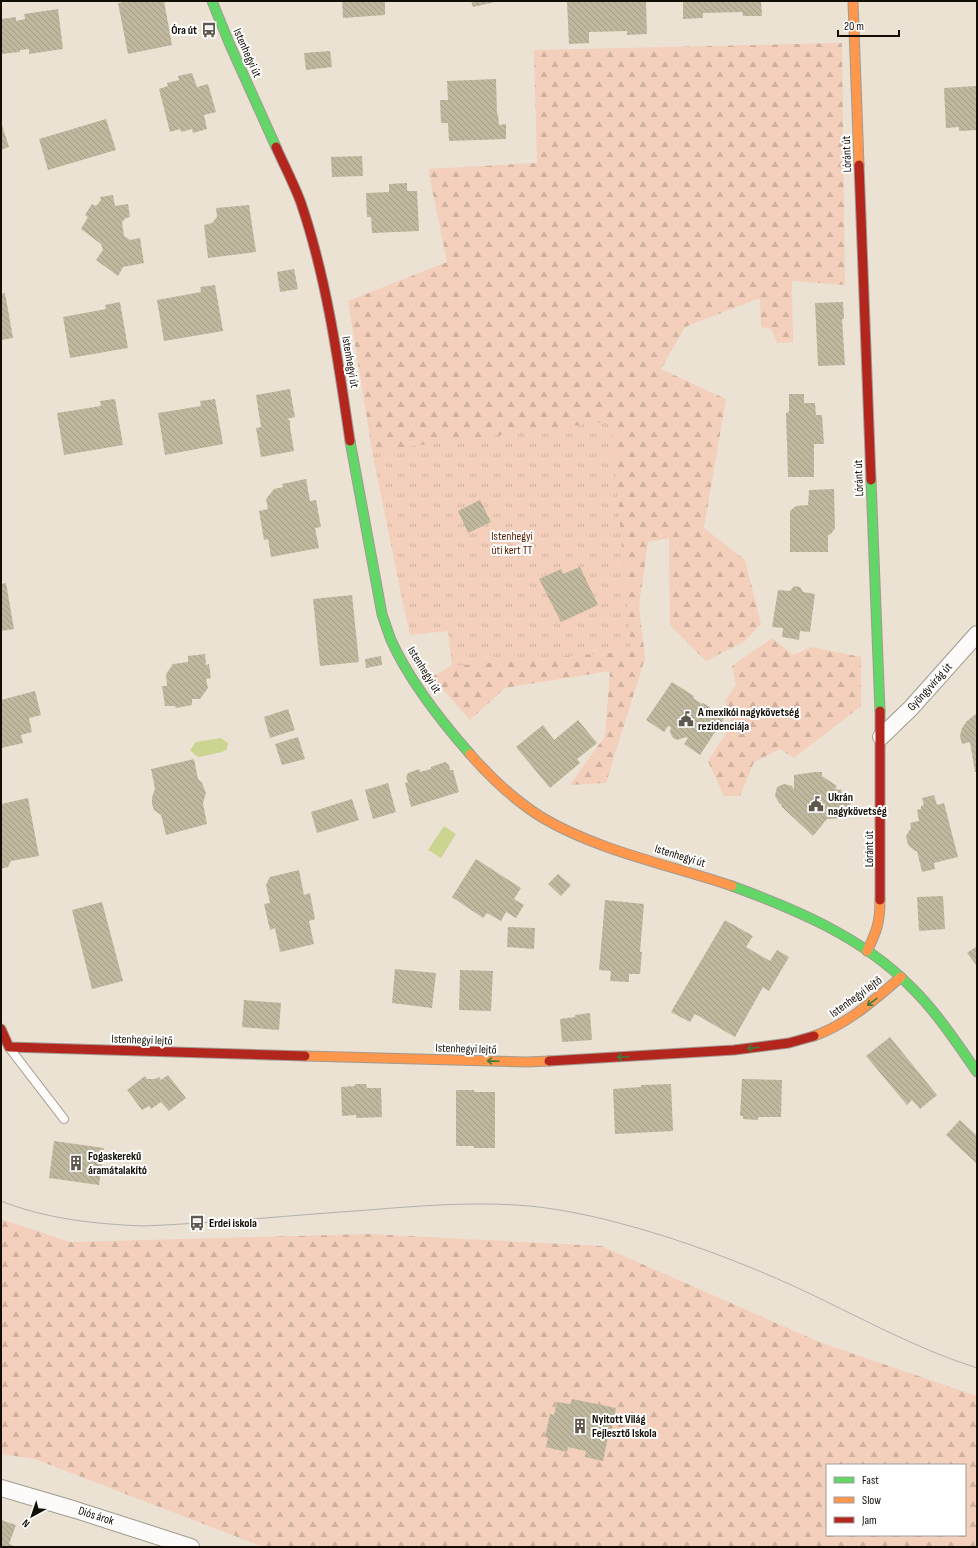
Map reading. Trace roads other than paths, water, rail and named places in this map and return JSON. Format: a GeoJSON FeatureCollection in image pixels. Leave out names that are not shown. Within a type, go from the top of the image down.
{"type":"FeatureCollection","features":[{"type":"Feature","properties":{"kind":"street","name":"Istenhegyi út"},"geometry":{"type":"LineString","coordinates":[[212,1],[300,201],[315,249],[328,303],[351,447],[382,614],[391,640],[420,689],[458,740],[479,764],[515,798],[544,818],[602,844],[718,880],[757,894],[831,930],[867,951],[901,977],[927,1003],[977,1072]]}},
{"type":"Feature","properties":{"kind":"street","name":"Lóránt út"},"geometry":{"type":"LineString","coordinates":[[853,1],[881,737],[880,917],[877,930],[867,951]]}},
{"type":"Feature","properties":{"kind":"street","name":"Gyöngyvirág út"},"geometry":{"type":"LineString","coordinates":[[881,737],[911,708],[977,634]]}},
{"type":"Feature","properties":{"kind":"street","name":"Istenhegyi lejtő"},"geometry":{"type":"LineString","coordinates":[[9,1048],[527,1062],[734,1050],[789,1043],[830,1030],[853,1016],[901,977]]}},
{"type":"Feature","properties":{"kind":"street"},"geometry":{"type":"LineString","coordinates":[[1,1029],[9,1048]]}},
{"type":"Feature","properties":{"kind":"street","name":"Diós árok"},"geometry":{"type":"LineString","coordinates":[[1,1488],[76,1510],[191,1547]]}},
{"type":"Feature","properties":{"kind":"lane"},"geometry":{"type":"LineString","coordinates":[[9,1048],[64,1118]]}},
{"type":"Feature","properties":{"kind":"tram line"},"geometry":{"type":"LineString","coordinates":[[1,1201],[35,1212],[71,1220],[143,1226],[460,1204],[516,1205],[568,1211],[642,1229],[732,1260],[798,1288],[908,1341],[977,1368]]}},
{"type":"Feature","properties":{"kind":"place","name":"Óra út"},"geometry":{"type":"Point","coordinates":[209,30]}},
{"type":"Feature","properties":{"kind":"place","name":"A mexikói nagykövetség rezidenciája"},"geometry":{"type":"Point","coordinates":[686,719]}},
{"type":"Feature","properties":{"kind":"place","name":"Ukrán nagykövetség"},"geometry":{"type":"Point","coordinates":[816,804]}},
{"type":"Feature","properties":{"kind":"place","name":"Fogaskerekű áramátalakító"},"geometry":{"type":"Point","coordinates":[76,1163]}},
{"type":"Feature","properties":{"kind":"place","name":"Erdei iskola"},"geometry":{"type":"Point","coordinates":[197,1223]}},
{"type":"Feature","properties":{"kind":"place","name":"Nyitott Világ Fejlesztő Iskola"},"geometry":{"type":"Point","coordinates":[580,1426]}},
{"type":"Feature","properties":{"kind":"park label","name":"Istenhegyi úti kert TT"},"geometry":{"type":"Point","coordinates":[512,543]}}]}
